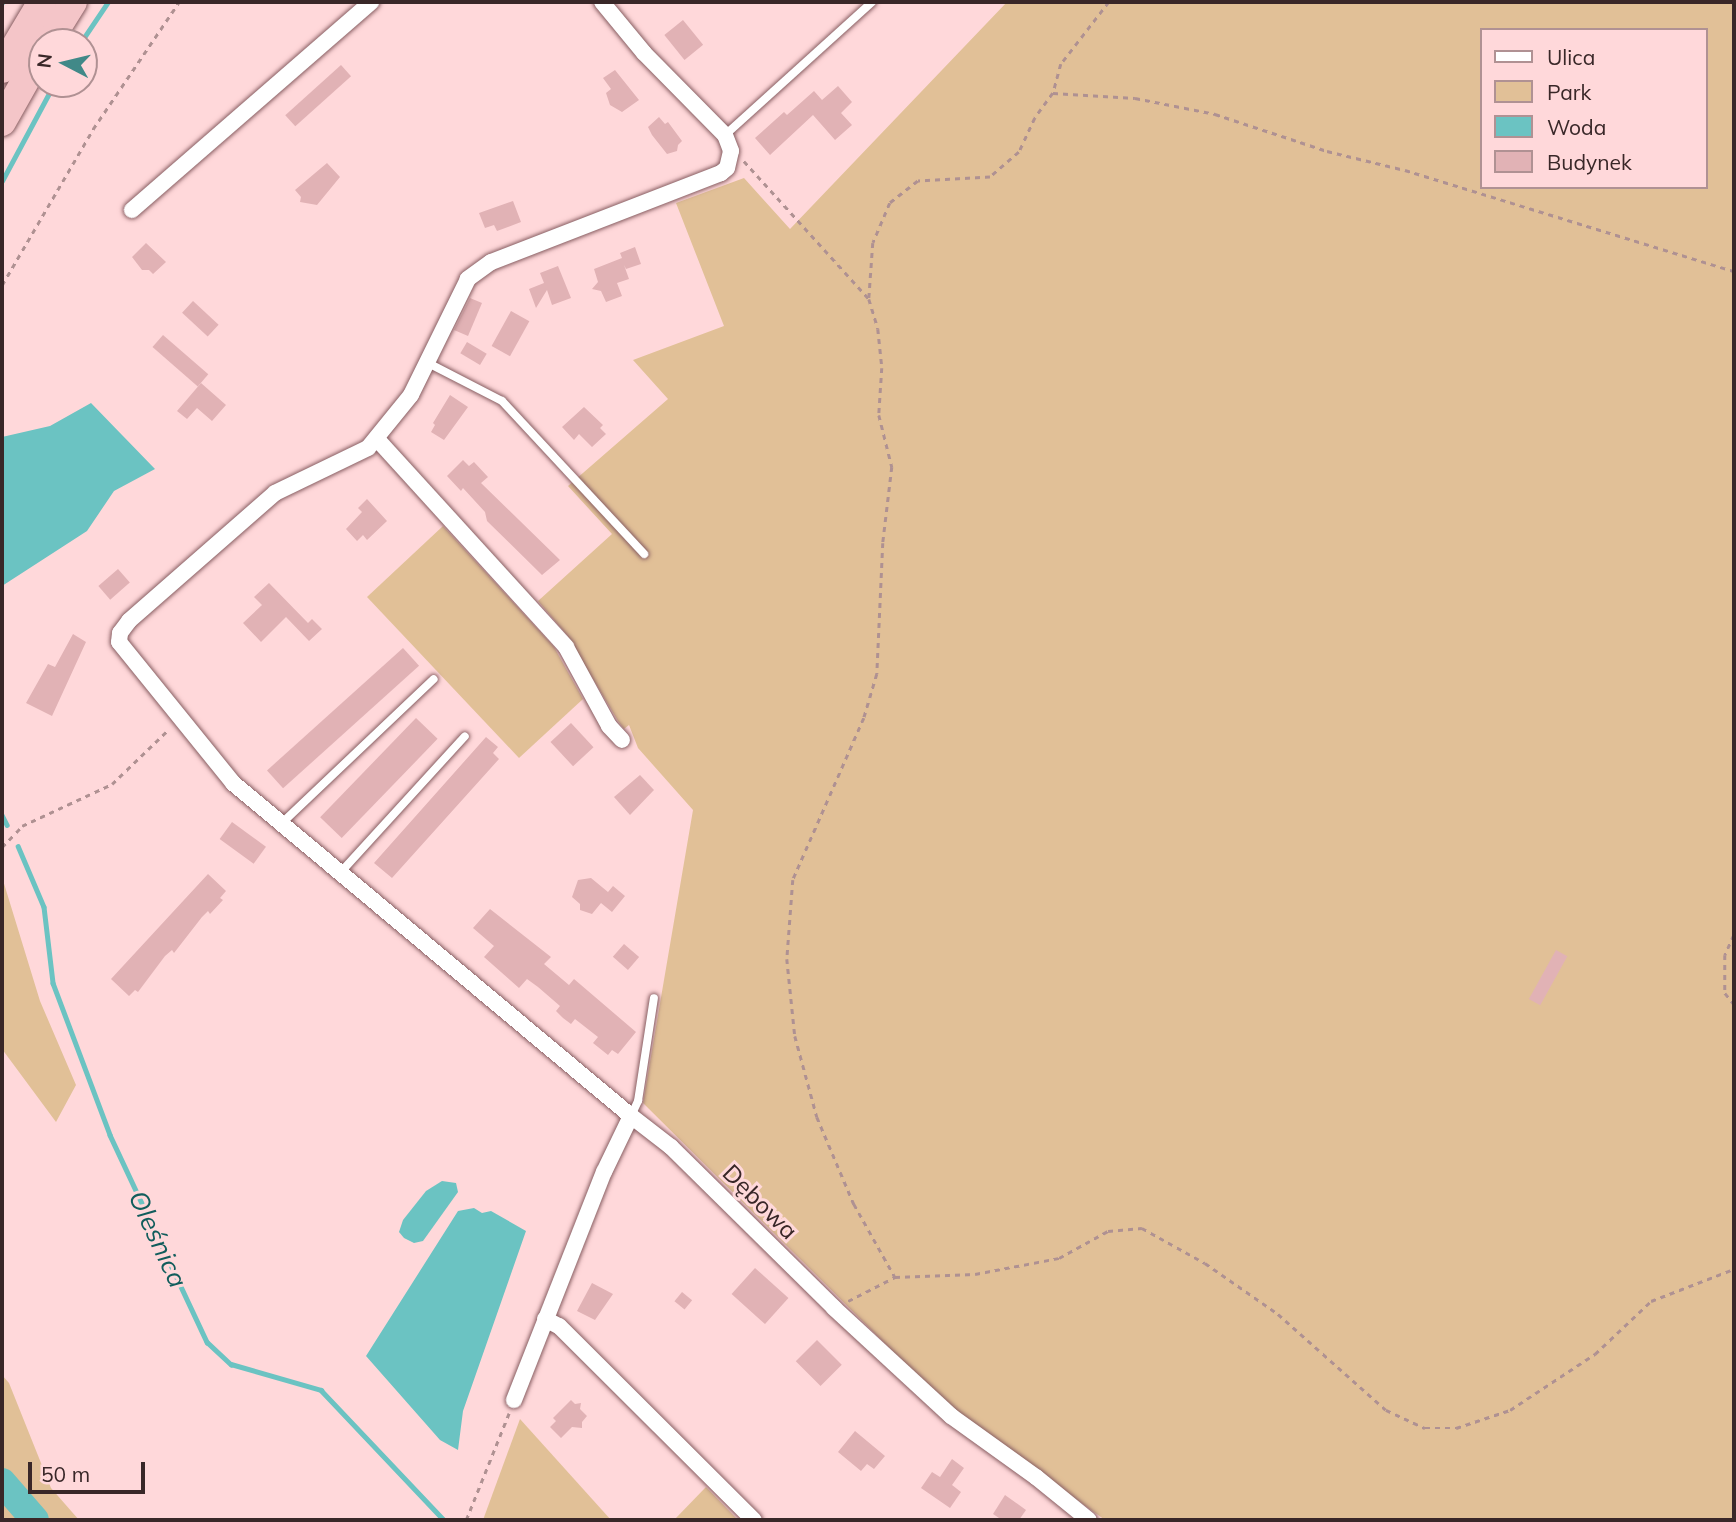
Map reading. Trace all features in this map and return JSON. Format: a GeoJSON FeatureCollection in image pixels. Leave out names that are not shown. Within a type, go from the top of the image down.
{"type":"FeatureCollection","features":[{"type":"Feature","properties":{"kind":"highway"},"geometry":{"type":"LineString","coordinates":[[2,69],[42,2]]}},
{"type":"Feature","properties":{"kind":"highway"},"geometry":{"type":"LineString","coordinates":[[57,28],[73,2]]}},
{"type":"Feature","properties":{"kind":"highway"},"geometry":{"type":"LineString","coordinates":[[2,122],[28,76]]}},
{"type":"Feature","properties":{"kind":"street"},"geometry":{"type":"LineString","coordinates":[[132,210],[371,2]]}},
{"type":"Feature","properties":{"kind":"street"},"geometry":{"type":"LineString","coordinates":[[602,2],[644,53],[725,135],[730,160],[721,173],[491,262],[465,282],[428,363],[404,406],[377,439],[566,647],[609,726],[621,740]]}},
{"type":"Feature","properties":{"kind":"street","name":"Dębowa"},"geometry":{"type":"LineString","coordinates":[[377,439],[356,456],[275,493],[123,627],[119,642],[233,783],[671,1147],[834,1308],[951,1416],[1089,1520]]}},
{"type":"Feature","properties":{"kind":"street"},"geometry":{"type":"LineString","coordinates":[[514,1400],[604,1172],[631,1115]]}},
{"type":"Feature","properties":{"kind":"street"},"geometry":{"type":"LineString","coordinates":[[545,1319],[559,1326],[754,1520]]}},
{"type":"Feature","properties":{"kind":"lane"},"geometry":{"type":"LineString","coordinates":[[725,135],[872,2]]}},
{"type":"Feature","properties":{"kind":"lane"},"geometry":{"type":"LineString","coordinates":[[428,363],[502,401],[644,554]]}},
{"type":"Feature","properties":{"kind":"lane"},"geometry":{"type":"LineString","coordinates":[[282,822],[434,679]]}},
{"type":"Feature","properties":{"kind":"lane"},"geometry":{"type":"LineString","coordinates":[[340,873],[466,736]]}},
{"type":"Feature","properties":{"kind":"lane"},"geometry":{"type":"LineString","coordinates":[[631,1115],[638,1101],[654,999]]}},
{"type":"Feature","properties":{"kind":"path"},"geometry":{"type":"LineString","coordinates":[[2,285],[93,129],[179,2]]}},
{"type":"Feature","properties":{"kind":"path"},"geometry":{"type":"LineString","coordinates":[[895,1278],[854,1204],[817,1117],[794,1036],[787,959],[793,880],[864,718],[877,674],[883,543],[892,467],[880,415],[882,368],[878,329],[869,299],[873,243],[890,203],[918,181],[990,177],[1019,152],[1035,118],[1053,93],[1061,64],[1109,2]]}},
{"type":"Feature","properties":{"kind":"path"},"geometry":{"type":"LineString","coordinates":[[1053,93],[1135,98],[1215,114],[1327,151],[1405,170],[1734,271]]}},
{"type":"Feature","properties":{"kind":"path"},"geometry":{"type":"LineString","coordinates":[[730,151],[740,156],[793,217],[830,252],[869,299]]}},
{"type":"Feature","properties":{"kind":"path"},"geometry":{"type":"LineString","coordinates":[[2,847],[22,826],[112,784],[179,719]]}},
{"type":"Feature","properties":{"kind":"path"},"geometry":{"type":"LineString","coordinates":[[1734,935],[1725,955],[1725,993],[1734,1004]]}},
{"type":"Feature","properties":{"kind":"path"},"geometry":{"type":"LineString","coordinates":[[834,1308],[895,1278],[975,1274],[1059,1258],[1108,1231],[1142,1228],[1186,1251],[1278,1314],[1386,1410],[1424,1428],[1456,1428],[1510,1410],[1585,1361],[1651,1301],[1734,1269]]}},
{"type":"Feature","properties":{"kind":"path"},"geometry":{"type":"LineString","coordinates":[[466,1520],[514,1400]]}},
{"type":"Feature","properties":{"kind":"green space"},"geometry":{"type":"Polygon","coordinates":[[[1007,2],[1734,2],[1734,1520],[1105,1520],[949,1407],[643,1103],[693,810],[638,748],[629,725],[624,729],[618,721],[567,635],[538,601],[612,534],[568,486],[668,399],[633,360],[724,326],[676,203],[744,178],[790,229],[1007,2]]]}},
{"type":"Feature","properties":{"kind":"green space"},"geometry":{"type":"Polygon","coordinates":[[[443,526],[554,647],[583,699],[519,758],[367,597],[443,526]]]}},
{"type":"Feature","properties":{"kind":"green space"},"geometry":{"type":"Polygon","coordinates":[[[2,877],[40,1001],[76,1085],[56,1122],[2,1049],[2,877]]]}},
{"type":"Feature","properties":{"kind":"green space"},"geometry":{"type":"Polygon","coordinates":[[[2,1375],[9,1383],[51,1488],[79,1520],[2,1520],[2,1497],[5,1501],[18,1493],[2,1472],[2,1375]]]}},
{"type":"Feature","properties":{"kind":"green space"},"geometry":{"type":"Polygon","coordinates":[[[520,1419],[611,1520],[483,1520],[520,1419]]]}},
{"type":"Feature","properties":{"kind":"green space"},"geometry":{"type":"Polygon","coordinates":[[[706,1487],[738,1520],[674,1520],[706,1487]]]}},
{"type":"Feature","properties":{"kind":"water"},"geometry":{"type":"Polygon","coordinates":[[[91,403],[155,469],[114,491],[87,531],[2,586],[2,437],[50,426],[91,403]]]}},
{"type":"Feature","properties":{"kind":"water"},"geometry":{"type":"Polygon","coordinates":[[[442,1181],[456,1183],[458,1192],[423,1241],[414,1243],[404,1238],[399,1232],[403,1220],[426,1191],[442,1181]]]}},
{"type":"Feature","properties":{"kind":"water"},"geometry":{"type":"Polygon","coordinates":[[[474,1208],[482,1213],[491,1211],[526,1231],[463,1411],[458,1450],[440,1440],[366,1356],[458,1211],[474,1208]]]}},
{"type":"Feature","properties":{"kind":"building"},"geometry":{"type":"Polygon","coordinates":[[[683,20],[703,45],[684,60],[664,35],[683,20]]]}},
{"type":"Feature","properties":{"kind":"building"},"geometry":{"type":"Polygon","coordinates":[[[341,65],[351,76],[295,126],[285,115],[341,65]]]}},
{"type":"Feature","properties":{"kind":"building"},"geometry":{"type":"Polygon","coordinates":[[[615,70],[639,100],[622,112],[610,105],[606,93],[611,89],[603,78],[615,70]]]}},
{"type":"Feature","properties":{"kind":"building"},"geometry":{"type":"Polygon","coordinates":[[[838,86],[852,102],[841,113],[852,125],[835,140],[813,115],[770,155],[755,138],[784,112],[787,115],[814,91],[822,100],[838,86]]]}},
{"type":"Feature","properties":{"kind":"building"},"geometry":{"type":"Polygon","coordinates":[[[659,117],[665,124],[668,122],[682,141],[677,151],[667,154],[652,135],[648,127],[659,117]]]}},
{"type":"Feature","properties":{"kind":"building"},"geometry":{"type":"Polygon","coordinates":[[[327,163],[340,177],[317,205],[300,202],[301,197],[295,190],[327,163]]]}},
{"type":"Feature","properties":{"kind":"building"},"geometry":{"type":"Polygon","coordinates":[[[513,201],[521,222],[497,231],[494,225],[485,228],[479,213],[513,201]]]}},
{"type":"Feature","properties":{"kind":"building"},"geometry":{"type":"Polygon","coordinates":[[[146,243],[166,262],[153,274],[149,270],[142,270],[132,257],[146,243]]]}},
{"type":"Feature","properties":{"kind":"building"},"geometry":{"type":"Polygon","coordinates":[[[635,247],[641,264],[626,269],[624,265],[629,279],[617,283],[622,296],[606,302],[601,291],[592,289],[598,282],[594,269],[622,258],[620,253],[635,247]]]}},
{"type":"Feature","properties":{"kind":"building"},"geometry":{"type":"Polygon","coordinates":[[[558,266],[571,298],[552,305],[547,290],[536,308],[529,289],[544,283],[540,273],[558,266]]]}},
{"type":"Feature","properties":{"kind":"building"},"geometry":{"type":"Polygon","coordinates":[[[470,298],[482,303],[468,336],[454,330],[470,298]]]}},
{"type":"Feature","properties":{"kind":"building"},"geometry":{"type":"Polygon","coordinates":[[[193,301],[219,325],[208,337],[182,313],[193,301]]]}},
{"type":"Feature","properties":{"kind":"building"},"geometry":{"type":"Polygon","coordinates":[[[511,311],[529,321],[510,356],[492,346],[511,311]]]}},
{"type":"Feature","properties":{"kind":"building"},"geometry":{"type":"Polygon","coordinates":[[[163,335],[208,374],[198,386],[153,347],[163,335]]]}},
{"type":"Feature","properties":{"kind":"building"},"geometry":{"type":"Polygon","coordinates":[[[467,342],[487,354],[480,365],[460,353],[467,342]]]}},
{"type":"Feature","properties":{"kind":"building"},"geometry":{"type":"Polygon","coordinates":[[[201,383],[226,405],[212,421],[197,408],[187,419],[177,411],[201,383]]]}},
{"type":"Feature","properties":{"kind":"building"},"geometry":{"type":"Polygon","coordinates":[[[450,395],[468,407],[444,440],[431,432],[435,425],[433,423],[450,395]]]}},
{"type":"Feature","properties":{"kind":"building"},"geometry":{"type":"Polygon","coordinates":[[[584,407],[603,425],[600,428],[606,434],[592,447],[579,434],[574,440],[562,427],[584,407]]]}},
{"type":"Feature","properties":{"kind":"building"},"geometry":{"type":"Polygon","coordinates":[[[463,460],[469,466],[474,462],[488,477],[481,483],[560,560],[542,575],[487,521],[485,512],[463,488],[461,491],[447,476],[463,460]]]}},
{"type":"Feature","properties":{"kind":"building"},"geometry":{"type":"Polygon","coordinates":[[[367,499],[387,521],[367,540],[363,535],[357,541],[346,529],[362,512],[358,508],[367,499]]]}},
{"type":"Feature","properties":{"kind":"building"},"geometry":{"type":"Polygon","coordinates":[[[118,569],[130,583],[110,600],[98,586],[118,569]]]}},
{"type":"Feature","properties":{"kind":"building"},"geometry":{"type":"Polygon","coordinates":[[[269,583],[308,623],[312,619],[322,629],[309,641],[286,617],[261,642],[243,623],[262,605],[254,597],[269,583]]]}},
{"type":"Feature","properties":{"kind":"building"},"geometry":{"type":"Polygon","coordinates":[[[73,634],[86,642],[52,716],[26,703],[48,664],[55,667],[73,634]]]}},
{"type":"Feature","properties":{"kind":"building"},"geometry":{"type":"Polygon","coordinates":[[[403,648],[419,666],[283,788],[267,770],[403,648]]]}},
{"type":"Feature","properties":{"kind":"building"},"geometry":{"type":"Polygon","coordinates":[[[416,718],[438,739],[342,838],[320,817],[416,718]]]}},
{"type":"Feature","properties":{"kind":"building"},"geometry":{"type":"Polygon","coordinates":[[[571,723],[594,747],[573,766],[551,742],[571,723]]]}},
{"type":"Feature","properties":{"kind":"building"},"geometry":{"type":"Polygon","coordinates":[[[486,737],[498,747],[493,753],[499,759],[392,878],[374,863],[486,737]]]}},
{"type":"Feature","properties":{"kind":"building"},"geometry":{"type":"Polygon","coordinates":[[[640,775],[654,790],[630,815],[614,797],[640,775]]]}},
{"type":"Feature","properties":{"kind":"building"},"geometry":{"type":"Polygon","coordinates":[[[232,822],[266,847],[254,864],[220,839],[232,822]]]}},
{"type":"Feature","properties":{"kind":"building"},"geometry":{"type":"Polygon","coordinates":[[[208,874],[226,891],[220,898],[223,900],[210,914],[208,911],[202,917],[174,953],[172,950],[165,956],[138,992],[135,990],[129,996],[111,979],[208,874]]]}},
{"type":"Feature","properties":{"kind":"building"},"geometry":{"type":"Polygon","coordinates":[[[591,878],[608,892],[613,886],[625,896],[612,912],[601,903],[592,914],[580,910],[580,904],[572,897],[578,880],[591,878]]]}},
{"type":"Feature","properties":{"kind":"building"},"geometry":{"type":"Polygon","coordinates":[[[490,909],[551,957],[544,964],[569,985],[574,979],[636,1032],[618,1054],[612,1050],[608,1055],[593,1043],[598,1037],[575,1019],[571,1024],[563,1018],[556,1011],[560,1006],[527,979],[519,988],[484,957],[494,946],[473,928],[490,909]]]}},
{"type":"Feature","properties":{"kind":"building"},"geometry":{"type":"Polygon","coordinates":[[[624,944],[639,957],[628,970],[613,957],[624,944]]]}},
{"type":"Feature","properties":{"kind":"building"},"geometry":{"type":"Polygon","coordinates":[[[1556,950],[1567,956],[1540,1005],[1529,999],[1556,950]]]}},
{"type":"Feature","properties":{"kind":"building"},"geometry":{"type":"Polygon","coordinates":[[[755,1268],[788,1298],[765,1324],[732,1294],[755,1268]]]}},
{"type":"Feature","properties":{"kind":"building"},"geometry":{"type":"Polygon","coordinates":[[[592,1283],[613,1294],[595,1320],[577,1311],[592,1283]]]}},
{"type":"Feature","properties":{"kind":"building"},"geometry":{"type":"Polygon","coordinates":[[[682,1292],[692,1300],[685,1310],[674,1301],[682,1292]]]}},
{"type":"Feature","properties":{"kind":"building"},"geometry":{"type":"Polygon","coordinates":[[[817,1340],[842,1365],[821,1386],[796,1361],[817,1340]]]}},
{"type":"Feature","properties":{"kind":"building"},"geometry":{"type":"Polygon","coordinates":[[[571,1400],[575,1404],[581,1403],[580,1409],[587,1416],[582,1422],[582,1428],[572,1427],[561,1438],[550,1427],[556,1421],[553,1418],[571,1400]]]}},
{"type":"Feature","properties":{"kind":"building"},"geometry":{"type":"Polygon","coordinates":[[[855,1431],[885,1456],[874,1469],[867,1464],[861,1471],[838,1452],[855,1431]]]}},
{"type":"Feature","properties":{"kind":"building"},"geometry":{"type":"Polygon","coordinates":[[[952,1459],[964,1468],[952,1485],[961,1492],[950,1508],[921,1488],[932,1472],[940,1477],[952,1459]]]}},
{"type":"Feature","properties":{"kind":"building"},"geometry":{"type":"Polygon","coordinates":[[[1005,1495],[1026,1510],[1019,1520],[1002,1520],[993,1514],[1005,1495]]]}},
{"type":"Feature","properties":{"kind":"waterway"},"geometry":{"type":"LineString","coordinates":[[90,28],[108,2]]}},
{"type":"Feature","properties":{"kind":"waterway"},"geometry":{"type":"LineString","coordinates":[[2,181],[46,98]]}},
{"type":"Feature","properties":{"kind":"waterway","name":"Oleśnica"},"geometry":{"type":"LineString","coordinates":[[2,815],[7,825]]}},
{"type":"Feature","properties":{"kind":"waterway","name":"Oleśnica"},"geometry":{"type":"LineString","coordinates":[[18,846],[44,907],[53,983],[110,1135],[207,1342],[231,1364],[321,1390],[444,1520]]}},
{"type":"Feature","properties":{"kind":"waterway","name":"Oleśnica"},"geometry":{"type":"LineString","coordinates":[[2,1482],[35,1520]]}}]}
